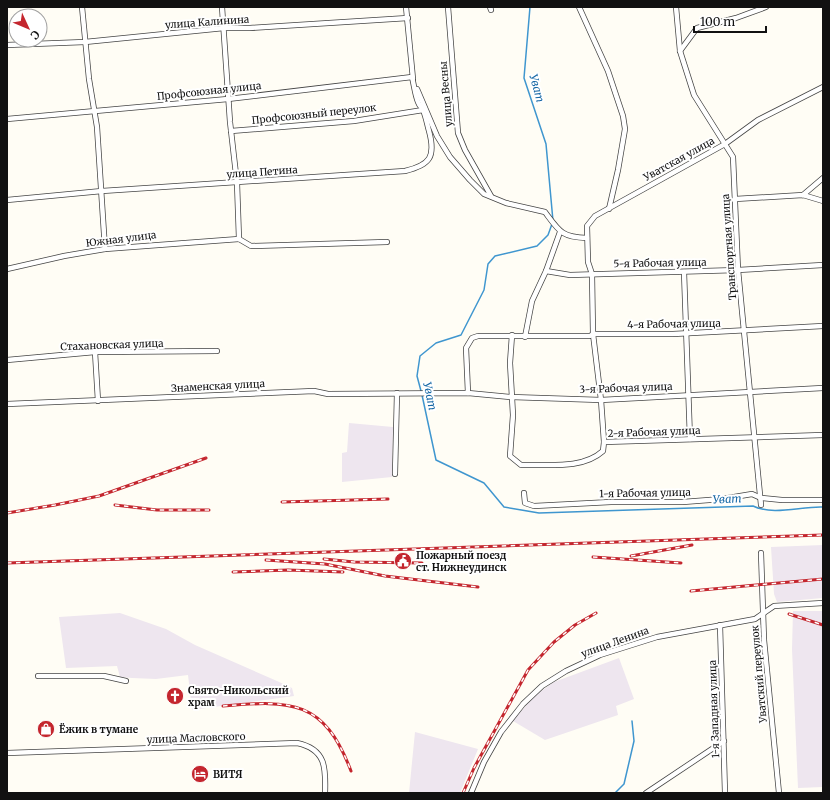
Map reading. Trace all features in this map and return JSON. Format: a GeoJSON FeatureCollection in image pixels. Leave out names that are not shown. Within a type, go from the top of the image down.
{"type":"FeatureCollection","features":[{"type":"Feature","properties":{"kind":"street"},"geometry":{"type":"LineString","coordinates":[[82,7],[85,42],[95,111],[105,249]]}},
{"type":"Feature","properties":{"kind":"street"},"geometry":{"type":"LineString","coordinates":[[222,7],[228,98],[237,183],[239,239],[251,246],[387,242]]}},
{"type":"Feature","properties":{"kind":"street"},"geometry":{"type":"LineString","coordinates":[[406,7],[412,77],[436,136],[450,157],[484,194],[506,203],[545,212],[560,232],[571,237],[587,238]]}},
{"type":"Feature","properties":{"kind":"street","name":"улица Весны"},"geometry":{"type":"LineString","coordinates":[[448,7],[458,133],[464,150],[491,196]]}},
{"type":"Feature","properties":{"kind":"street"},"geometry":{"type":"LineString","coordinates":[[579,7],[608,72],[623,116],[625,129],[618,170],[608,209]]}},
{"type":"Feature","properties":{"kind":"street","name":"Транспортная улица"},"geometry":{"type":"LineString","coordinates":[[676,7],[680,51],[694,95],[733,157],[738,270],[761,505]]}},
{"type":"Feature","properties":{"kind":"street"},"geometry":{"type":"LineString","coordinates":[[680,51],[697,28],[736,18],[766,7]]}},
{"type":"Feature","properties":{"kind":"street","name":"улица Калинина"},"geometry":{"type":"LineString","coordinates":[[7,45],[85,42],[224,28],[250,28],[408,18]]}},
{"type":"Feature","properties":{"kind":"street","name":"Профсоюзная улица"},"geometry":{"type":"LineString","coordinates":[[7,119],[228,98],[412,77]]}},
{"type":"Feature","properties":{"kind":"street","name":"улица Петина"},"geometry":{"type":"LineString","coordinates":[[7,200],[102,191],[237,183],[405,171],[415,169],[427,162],[432,151],[423,110],[418,102],[412,77]]}},
{"type":"Feature","properties":{"kind":"street","name":"Уватская улица"},"geometry":{"type":"LineString","coordinates":[[604,442],[601,400],[593,334],[592,274],[588,262],[589,248],[587,226],[595,216],[724,144],[758,120],[823,87]]}},
{"type":"Feature","properties":{"kind":"street","name":"Профсоюзный переулок"},"geometry":{"type":"LineString","coordinates":[[231,131],[354,122],[423,110]]}},
{"type":"Feature","properties":{"kind":"street"},"geometry":{"type":"LineString","coordinates":[[804,195],[823,178]]}},
{"type":"Feature","properties":{"kind":"street"},"geometry":{"type":"LineString","coordinates":[[735,199],[804,195],[823,202]]}},
{"type":"Feature","properties":{"kind":"street"},"geometry":{"type":"LineString","coordinates":[[525,337],[532,300],[546,271],[560,232]]}},
{"type":"Feature","properties":{"kind":"street","name":"Южная улица"},"geometry":{"type":"LineString","coordinates":[[7,269],[64,256],[105,249],[239,239]]}},
{"type":"Feature","properties":{"kind":"street","name":"5-я Рабочая улица"},"geometry":{"type":"LineString","coordinates":[[546,271],[570,274],[592,274],[738,270],[823,265]]}},
{"type":"Feature","properties":{"kind":"street"},"geometry":{"type":"LineString","coordinates":[[684,272],[685,334],[690,394],[690,439]]}},
{"type":"Feature","properties":{"kind":"street","name":"4-я Рабочая улица"},"geometry":{"type":"LineString","coordinates":[[468,393],[466,348],[468,341],[475,336],[512,335],[525,337],[590,336],[593,334],[685,334],[823,326]]}},
{"type":"Feature","properties":{"kind":"street"},"geometry":{"type":"LineString","coordinates":[[511,397],[512,335]]}},
{"type":"Feature","properties":{"kind":"street","name":"Стахановская улица"},"geometry":{"type":"LineString","coordinates":[[7,360],[95,352],[217,351]]}},
{"type":"Feature","properties":{"kind":"street"},"geometry":{"type":"LineString","coordinates":[[95,352],[98,401]]}},
{"type":"Feature","properties":{"kind":"street","name":"3-я Рабочая улица"},"geometry":{"type":"LineString","coordinates":[[430,394],[468,393],[511,397],[601,400],[823,388]]}},
{"type":"Feature","properties":{"kind":"street","name":"Знаменская улица"},"geometry":{"type":"LineString","coordinates":[[7,404],[314,391],[328,394],[430,394]]}},
{"type":"Feature","properties":{"kind":"street"},"geometry":{"type":"LineString","coordinates":[[396,474],[397,393]]}},
{"type":"Feature","properties":{"kind":"street","name":"2-я Рабочая улица"},"geometry":{"type":"LineString","coordinates":[[511,397],[513,415],[512,446],[510,456],[521,465],[578,464],[596,458],[603,452],[604,442],[823,435]]}},
{"type":"Feature","properties":{"kind":"street","name":"1-я Рабочая улица"},"geometry":{"type":"LineString","coordinates":[[524,493],[525,503],[534,506],[611,502],[683,502],[722,499],[752,494],[761,498],[782,500],[823,500]]}},
{"type":"Feature","properties":{"kind":"street","name":"Уватский переулок"},"geometry":{"type":"LineString","coordinates":[[761,553],[762,614],[779,793]]}},
{"type":"Feature","properties":{"kind":"street","name":"улица Ленина"},"geometry":{"type":"LineString","coordinates":[[471,793],[484,762],[501,732],[523,704],[542,686],[566,670],[600,655],[657,637],[755,619],[774,606],[823,603]]}},
{"type":"Feature","properties":{"kind":"street","name":"1-я Западная улица"},"geometry":{"type":"LineString","coordinates":[[720,625],[725,793]]}},
{"type":"Feature","properties":{"kind":"street"},"geometry":{"type":"LineString","coordinates":[[38,676],[104,676],[126,681]]}},
{"type":"Feature","properties":{"kind":"street"},"geometry":{"type":"LineString","coordinates":[[646,793],[724,741]]}},
{"type":"Feature","properties":{"kind":"street","name":"улица Масловского"},"geometry":{"type":"LineString","coordinates":[[7,754],[297,743],[309,746],[322,758],[325,769],[326,793]]}},
{"type":"Feature","properties":{"kind":"shaded area"},"geometry":{"type":"Polygon","coordinates":[[[349,423],[393,427],[392,477],[342,482],[342,453],[347,452],[349,423]]]}},
{"type":"Feature","properties":{"kind":"shaded area"},"geometry":{"type":"Polygon","coordinates":[[[823,545],[823,598],[777,602],[774,594],[771,547],[823,545]]]}},
{"type":"Feature","properties":{"kind":"shaded area"},"geometry":{"type":"Polygon","coordinates":[[[793,611],[823,611],[823,787],[798,788],[792,649],[793,611]]]}},
{"type":"Feature","properties":{"kind":"shaded area"},"geometry":{"type":"Polygon","coordinates":[[[120,613],[166,629],[195,645],[292,688],[294,696],[192,710],[188,675],[156,679],[132,678],[120,677],[117,666],[66,668],[59,617],[120,613]]]}},
{"type":"Feature","properties":{"kind":"shaded area"},"geometry":{"type":"Polygon","coordinates":[[[619,658],[634,699],[616,706],[618,715],[545,740],[513,721],[534,696],[554,682],[619,658]]]}},
{"type":"Feature","properties":{"kind":"shaded area"},"geometry":{"type":"Polygon","coordinates":[[[415,732],[478,749],[460,793],[409,793],[415,732]]]}},
{"type":"Feature","properties":{"kind":"waterway","name":"Уват"},"geometry":{"type":"LineString","coordinates":[[530,7],[524,78],[546,144],[553,221]]}},
{"type":"Feature","properties":{"kind":"waterway","name":"Уват"},"geometry":{"type":"LineString","coordinates":[[421,391],[417,376],[420,356],[436,343],[461,335],[484,290],[488,264],[495,256],[537,246],[548,235],[552,224]]}},
{"type":"Feature","properties":{"kind":"waterway","name":"Уват"},"geometry":{"type":"LineString","coordinates":[[422,395],[436,460],[484,483],[504,507],[539,513],[753,506],[770,510],[823,507]]}},
{"type":"Feature","properties":{"kind":"waterway"},"geometry":{"type":"LineString","coordinates":[[615,793],[624,784],[634,741],[632,721]]}},
{"type":"Feature","properties":{"kind":"railway"},"geometry":{"type":"LineString","coordinates":[[7,513],[99,496],[206,458]]}},
{"type":"Feature","properties":{"kind":"railway"},"geometry":{"type":"LineString","coordinates":[[282,502],[388,499]]}},
{"type":"Feature","properties":{"kind":"railway"},"geometry":{"type":"LineString","coordinates":[[115,505],[157,510],[209,510]]}},
{"type":"Feature","properties":{"kind":"railway"},"geometry":{"type":"LineString","coordinates":[[7,563],[823,535]]}},
{"type":"Feature","properties":{"kind":"railway"},"geometry":{"type":"LineString","coordinates":[[631,556],[692,545]]}},
{"type":"Feature","properties":{"kind":"railway"},"geometry":{"type":"LineString","coordinates":[[593,557],[681,563]]}},
{"type":"Feature","properties":{"kind":"railway"},"geometry":{"type":"LineString","coordinates":[[324,559],[354,562],[422,563]]}},
{"type":"Feature","properties":{"kind":"railway"},"geometry":{"type":"LineString","coordinates":[[266,560],[325,564],[385,576],[478,587]]}},
{"type":"Feature","properties":{"kind":"railway"},"geometry":{"type":"LineString","coordinates":[[233,572],[288,570],[343,572]]}},
{"type":"Feature","properties":{"kind":"railway"},"geometry":{"type":"LineString","coordinates":[[691,591],[823,579]]}},
{"type":"Feature","properties":{"kind":"railway"},"geometry":{"type":"LineString","coordinates":[[463,793],[474,768],[528,670],[554,642],[575,625],[596,613]]}},
{"type":"Feature","properties":{"kind":"railway"},"geometry":{"type":"LineString","coordinates":[[789,614],[823,625]]}},
{"type":"Feature","properties":{"kind":"railway"},"geometry":{"type":"LineString","coordinates":[[223,706],[268,704],[287,705],[303,710],[317,718],[329,730],[341,748],[351,771]]}},
{"type":"Feature","properties":{"kind":"place","name":"Пожарный поезд ст. Нижнеудинск"},"geometry":{"type":"Point","coordinates":[403,561]}},
{"type":"Feature","properties":{"kind":"place","name":"Свято-Никольский храм"},"geometry":{"type":"Point","coordinates":[175,696]}},
{"type":"Feature","properties":{"kind":"place","name":"Ёжик в тумане"},"geometry":{"type":"Point","coordinates":[46,729]}},
{"type":"Feature","properties":{"kind":"place","name":"ВИТЯ"},"geometry":{"type":"Point","coordinates":[200,774]}}]}
